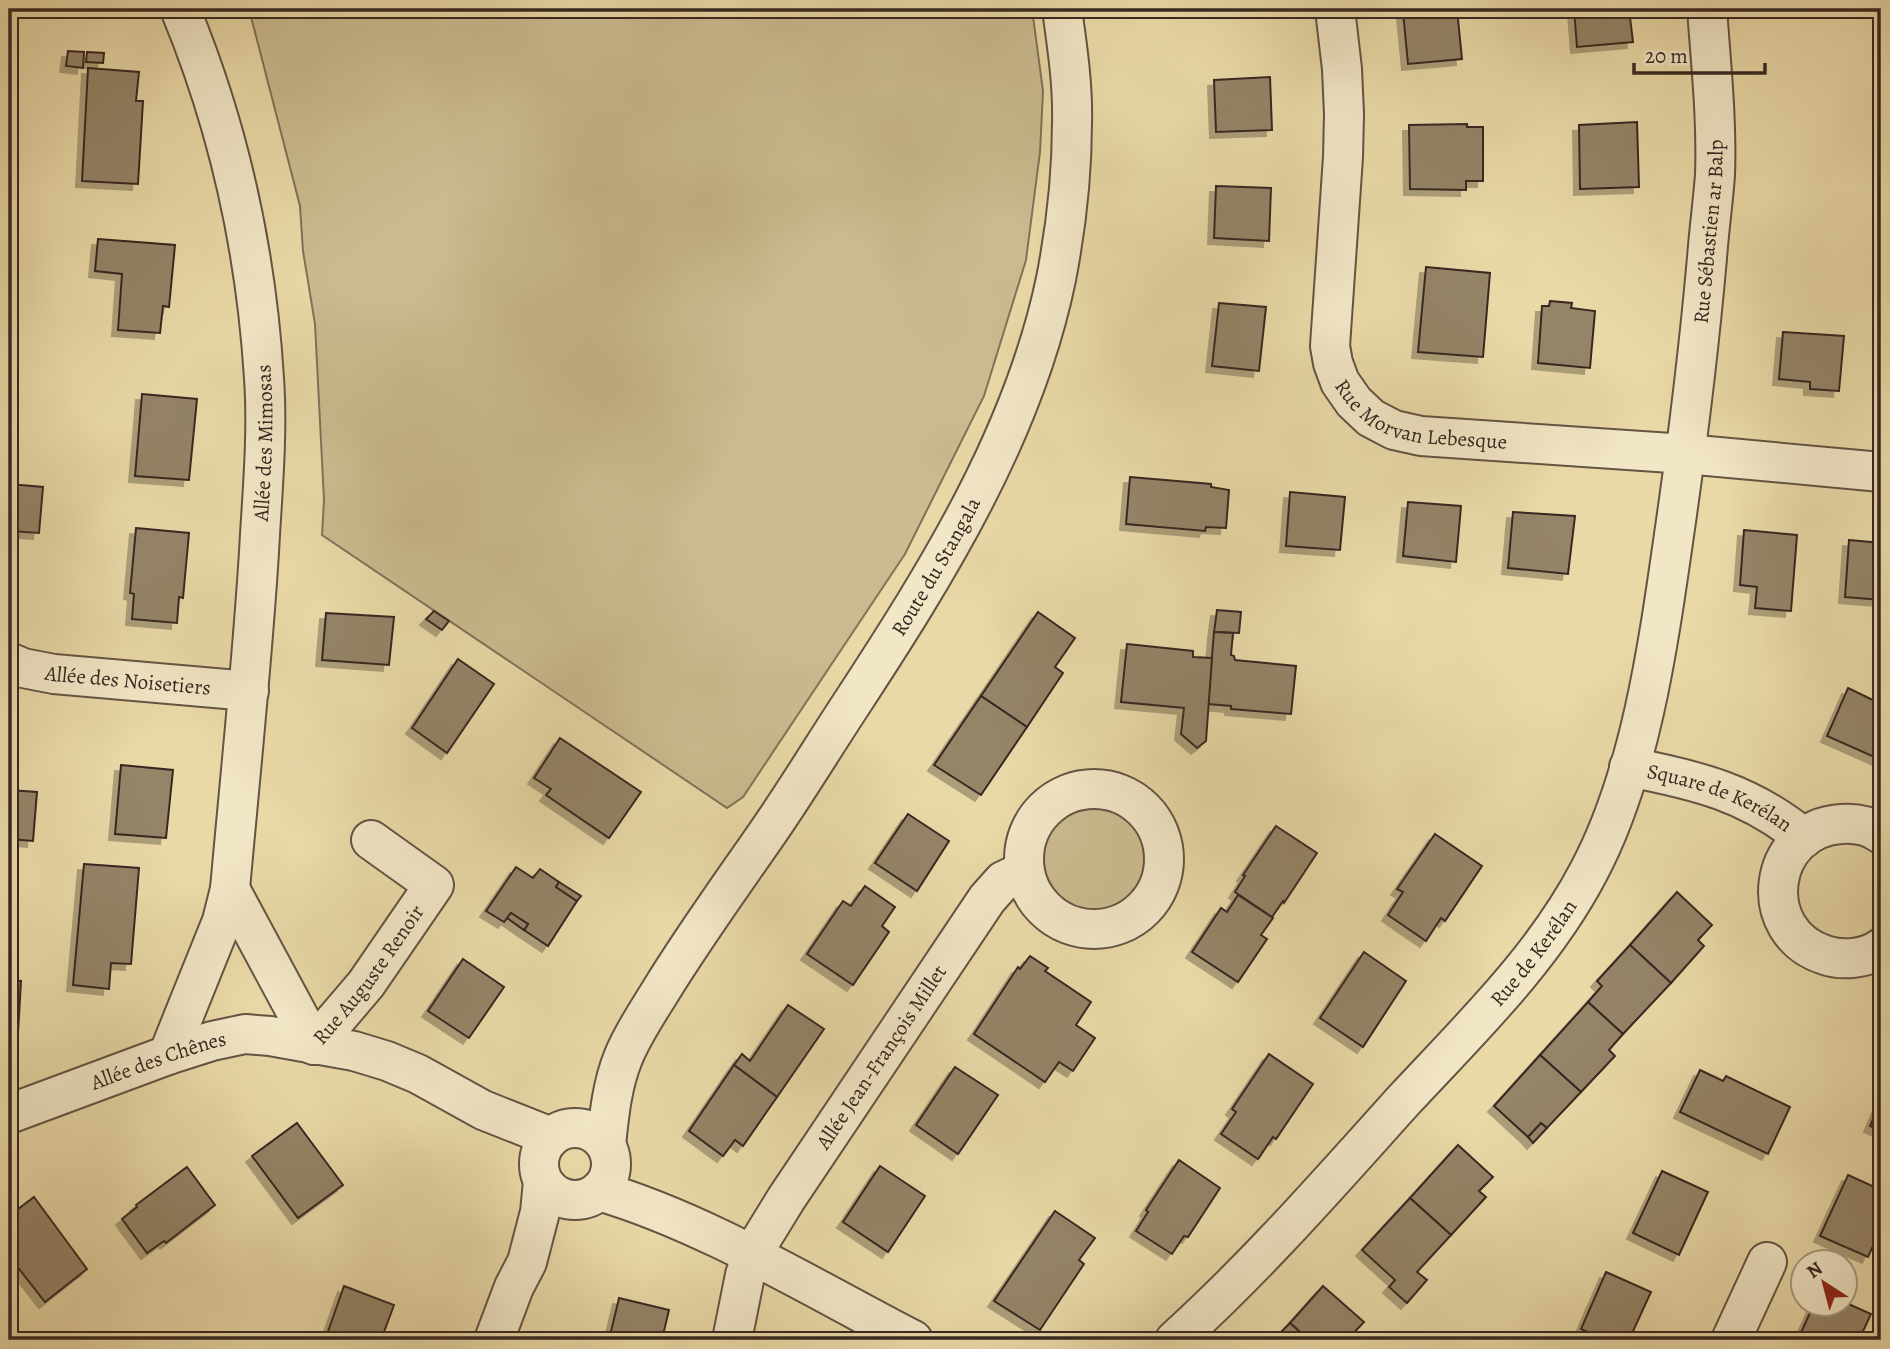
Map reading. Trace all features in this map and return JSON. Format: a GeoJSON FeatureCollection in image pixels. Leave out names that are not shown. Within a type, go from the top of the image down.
{"type":"FeatureCollection","features":[{"type":"Feature","properties":{"kind":"street","name":"Allée des Mimosas"},"geometry":{"type":"LineString","coordinates":[[168,1055],[222,921],[230,889],[249,691],[265,441],[259,315],[246,224],[209,82],[180,9]]}},
{"type":"Feature","properties":{"kind":"street","name":"Route du Stangala"},"geometry":{"type":"LineString","coordinates":[[541,1177],[540,1153],[544,1144],[557,1133],[622,1059],[674,968],[777,819],[914,607],[967,515],[1023,392],[1055,281],[1069,185],[1073,122],[1062,9]]}},
{"type":"Feature","properties":{"kind":"street","name":"Rue Morvan Lebesque"},"geometry":{"type":"LineString","coordinates":[[1335,9],[1344,114],[1330,346],[1340,382],[1354,402],[1371,418],[1394,430],[1421,436],[1686,454],[1881,472]]}},
{"type":"Feature","properties":{"kind":"street","name":"Rue Sébastien ar Balp"},"geometry":{"type":"LineString","coordinates":[[1686,454],[1715,173],[1707,9]]}},
{"type":"Feature","properties":{"kind":"street","name":"Rue de Kerélan"},"geometry":{"type":"LineString","coordinates":[[1175,1340],[1243,1276],[1524,968],[1554,930],[1587,875],[1607,831],[1629,767],[1646,702],[1686,454]]}},
{"type":"Feature","properties":{"kind":"street","name":"Allée des Noisetiers"},"geometry":{"type":"LineString","coordinates":[[9,662],[23,668],[54,674],[249,691]]}},
{"type":"Feature","properties":{"kind":"street","name":"Square de Kerélan"},"geometry":{"type":"LineString","coordinates":[[1629,767],[1678,776],[1750,801],[1780,818],[1804,838]]}},
{"type":"Feature","properties":{"kind":"street","name":"Square de Kerélan"},"geometry":{"type":"LineString","coordinates":[[1881,834],[1861,825],[1844,824],[1813,830],[1786,857],[1777,886],[1780,911],[1786,924],[1810,948],[1837,958],[1858,957],[1881,948]]}},
{"type":"Feature","properties":{"kind":"street","name":"Rue Auguste Renoir"},"geometry":{"type":"LineString","coordinates":[[314,1045],[366,984],[434,886],[371,840]]}},
{"type":"Feature","properties":{"kind":"street","name":"Allée Jean-François Millet"},"geometry":{"type":"LineString","coordinates":[[732,1340],[751,1256],[786,1199],[963,931],[1003,881],[1024,871]]}},
{"type":"Feature","properties":{"kind":"street"},"geometry":{"type":"LineString","coordinates":[[230,889],[314,1045]]}},
{"type":"Feature","properties":{"kind":"street","name":"Allée des Chênes"},"geometry":{"type":"LineString","coordinates":[[9,1114],[212,1041],[245,1034],[314,1045]]}},
{"type":"Feature","properties":{"kind":"street","name":"Rue Auguste Renoir"},"geometry":{"type":"LineString","coordinates":[[314,1045],[354,1051],[387,1061],[418,1074],[483,1110],[557,1133],[575,1128],[587,1130],[598,1135],[601,1172],[580,1200],[559,1197],[483,1110]]}},
{"type":"Feature","properties":{"kind":"street","name":"Route du Stangala"},"geometry":{"type":"LineString","coordinates":[[601,1172],[610,1105],[622,1059]]}},
{"type":"Feature","properties":{"kind":"street"},"geometry":{"type":"LineString","coordinates":[[494,1340],[514,1287],[527,1262],[601,1172],[630,1173],[663,1213],[913,1340]]}},
{"type":"Feature","properties":{"kind":"street"},"geometry":{"type":"LineString","coordinates":[[527,1262],[540,1212],[541,1177]]}},
{"type":"Feature","properties":{"kind":"street"},"geometry":{"type":"LineString","coordinates":[[1731,1340],[1767,1262]]}},
{"type":"Feature","properties":{"kind":"shaded area"},"geometry":{"type":"Polygon","coordinates":[[[249,9],[1032,9],[1043,91],[1040,152],[1026,260],[984,396],[905,554],[743,797],[727,808],[322,535],[324,500],[315,324],[303,251],[300,206],[249,9]]]}},
{"type":"Feature","properties":{"kind":"shaded area"},"geometry":{"type":"Polygon","coordinates":[[[1094,804],[1115,808],[1132,820],[1144,837],[1148,858],[1144,879],[1132,896],[1115,908],[1094,912],[1073,908],[1056,896],[1044,879],[1040,858],[1044,837],[1056,820],[1073,808],[1094,804]]]}},
{"type":"Feature","properties":{"kind":"building"},"geometry":{"type":"Polygon","coordinates":[[[1457,9],[1462,59],[1408,64],[1403,12],[1457,9]]]}},
{"type":"Feature","properties":{"kind":"building"},"geometry":{"type":"Polygon","coordinates":[[[1574,9],[1629,9],[1633,42],[1577,47],[1574,9]]]}},
{"type":"Feature","properties":{"kind":"building"},"geometry":{"type":"Polygon","coordinates":[[[68,51],[84,52],[83,68],[66,66],[68,51]]]}},
{"type":"Feature","properties":{"kind":"building"},"geometry":{"type":"Polygon","coordinates":[[[87,52],[104,53],[103,63],[86,62],[87,52]]]}},
{"type":"Feature","properties":{"kind":"building"},"geometry":{"type":"Polygon","coordinates":[[[9,64],[13,64],[9,121],[9,64]]]}},
{"type":"Feature","properties":{"kind":"building"},"geometry":{"type":"Polygon","coordinates":[[[88,68],[139,72],[136,101],[143,101],[138,184],[82,181],[88,68]]]}},
{"type":"Feature","properties":{"kind":"building"},"geometry":{"type":"Polygon","coordinates":[[[1270,77],[1272,130],[1216,132],[1214,80],[1270,77]]]}},
{"type":"Feature","properties":{"kind":"building"},"geometry":{"type":"Polygon","coordinates":[[[1637,122],[1639,187],[1580,189],[1579,125],[1637,122]]]}},
{"type":"Feature","properties":{"kind":"building"},"geometry":{"type":"Polygon","coordinates":[[[1467,124],[1467,127],[1483,127],[1483,181],[1466,181],[1466,190],[1410,189],[1409,125],[1467,124]]]}},
{"type":"Feature","properties":{"kind":"building"},"geometry":{"type":"Polygon","coordinates":[[[1216,186],[1271,188],[1269,241],[1214,238],[1216,186]]]}},
{"type":"Feature","properties":{"kind":"building"},"geometry":{"type":"Polygon","coordinates":[[[9,211],[15,212],[9,284],[9,211]]]}},
{"type":"Feature","properties":{"kind":"building"},"geometry":{"type":"Polygon","coordinates":[[[98,239],[175,245],[169,307],[163,306],[160,333],[118,330],[122,274],[95,271],[98,239]]]}},
{"type":"Feature","properties":{"kind":"building"},"geometry":{"type":"Polygon","coordinates":[[[1426,267],[1490,273],[1483,357],[1418,352],[1426,267]]]}},
{"type":"Feature","properties":{"kind":"building"},"geometry":{"type":"Polygon","coordinates":[[[1550,301],[1572,303],[1571,308],[1595,311],[1590,368],[1538,363],[1542,306],[1549,306],[1550,301]]]}},
{"type":"Feature","properties":{"kind":"building"},"geometry":{"type":"Polygon","coordinates":[[[1219,303],[1266,307],[1259,371],[1212,366],[1219,303]]]}},
{"type":"Feature","properties":{"kind":"building"},"geometry":{"type":"Polygon","coordinates":[[[1783,332],[1844,336],[1839,391],[1810,389],[1810,382],[1779,379],[1783,332]]]}},
{"type":"Feature","properties":{"kind":"building"},"geometry":{"type":"Polygon","coordinates":[[[142,394],[197,399],[189,480],[135,476],[142,394]]]}},
{"type":"Feature","properties":{"kind":"building"},"geometry":{"type":"Polygon","coordinates":[[[9,460],[15,460],[13,478],[9,477],[9,460]]]}},
{"type":"Feature","properties":{"kind":"building"},"geometry":{"type":"Polygon","coordinates":[[[1130,477],[1211,484],[1211,487],[1229,490],[1226,528],[1206,527],[1205,531],[1126,524],[1130,477]]]}},
{"type":"Feature","properties":{"kind":"building"},"geometry":{"type":"Polygon","coordinates":[[[9,484],[43,487],[39,533],[11,531],[10,554],[9,484]]]}},
{"type":"Feature","properties":{"kind":"building"},"geometry":{"type":"Polygon","coordinates":[[[1290,492],[1345,497],[1340,550],[1286,546],[1290,492]]]}},
{"type":"Feature","properties":{"kind":"building"},"geometry":{"type":"Polygon","coordinates":[[[1408,502],[1461,506],[1456,562],[1403,556],[1408,502]]]}},
{"type":"Feature","properties":{"kind":"building"},"geometry":{"type":"Polygon","coordinates":[[[1513,512],[1575,516],[1568,574],[1508,568],[1513,512]]]}},
{"type":"Feature","properties":{"kind":"building"},"geometry":{"type":"Polygon","coordinates":[[[136,528],[189,533],[183,598],[179,597],[177,623],[132,619],[134,594],[130,593],[136,528]]]}},
{"type":"Feature","properties":{"kind":"building"},"geometry":{"type":"Polygon","coordinates":[[[1744,530],[1797,535],[1791,611],[1755,608],[1757,587],[1740,585],[1744,530]]]}},
{"type":"Feature","properties":{"kind":"building"},"geometry":{"type":"Polygon","coordinates":[[[1849,540],[1881,543],[1881,600],[1845,597],[1849,540]]]}},
{"type":"Feature","properties":{"kind":"building"},"geometry":{"type":"Polygon","coordinates":[[[1217,610],[1241,612],[1239,633],[1214,632],[1217,610]]]}},
{"type":"Feature","properties":{"kind":"building"},"geometry":{"type":"Polygon","coordinates":[[[434,611],[449,621],[442,630],[426,619],[434,611]]]}},
{"type":"Feature","properties":{"kind":"building"},"geometry":{"type":"Polygon","coordinates":[[[1038,612],[1075,638],[1055,667],[1063,673],[1027,727],[981,696],[1038,612]]]}},
{"type":"Feature","properties":{"kind":"building"},"geometry":{"type":"Polygon","coordinates":[[[326,613],[394,617],[389,665],[322,660],[326,613]]]}},
{"type":"Feature","properties":{"kind":"building"},"geometry":{"type":"Polygon","coordinates":[[[1214,632],[1233,633],[1231,655],[1235,660],[1296,666],[1291,714],[1231,709],[1231,706],[1208,704],[1214,632]]]}},
{"type":"Feature","properties":{"kind":"building"},"geometry":{"type":"Polygon","coordinates":[[[1127,644],[1193,651],[1193,657],[1212,658],[1206,741],[1197,748],[1181,734],[1184,708],[1121,702],[1127,644]]]}},
{"type":"Feature","properties":{"kind":"building"},"geometry":{"type":"Polygon","coordinates":[[[458,659],[494,684],[447,753],[412,728],[458,659]]]}},
{"type":"Feature","properties":{"kind":"building"},"geometry":{"type":"Polygon","coordinates":[[[1848,688],[1881,704],[1881,760],[1827,736],[1848,688]]]}},
{"type":"Feature","properties":{"kind":"building"},"geometry":{"type":"Polygon","coordinates":[[[981,696],[1027,727],[981,795],[934,765],[981,696]]]}},
{"type":"Feature","properties":{"kind":"building"},"geometry":{"type":"Polygon","coordinates":[[[560,738],[641,792],[609,838],[546,795],[551,789],[534,778],[560,738]]]}},
{"type":"Feature","properties":{"kind":"building"},"geometry":{"type":"Polygon","coordinates":[[[121,765],[173,770],[166,838],[115,834],[121,765]]]}},
{"type":"Feature","properties":{"kind":"building"},"geometry":{"type":"Polygon","coordinates":[[[9,790],[37,792],[33,841],[9,839],[9,790]]]}},
{"type":"Feature","properties":{"kind":"building"},"geometry":{"type":"Polygon","coordinates":[[[908,814],[949,841],[917,891],[875,863],[908,814]]]}},
{"type":"Feature","properties":{"kind":"building"},"geometry":{"type":"Polygon","coordinates":[[[1276,826],[1317,853],[1272,917],[1235,892],[1245,876],[1243,875],[1276,826]]]}},
{"type":"Feature","properties":{"kind":"building"},"geometry":{"type":"Polygon","coordinates":[[[1435,834],[1482,866],[1445,921],[1441,918],[1426,941],[1388,915],[1403,892],[1397,889],[1435,834]]]}},
{"type":"Feature","properties":{"kind":"building"},"geometry":{"type":"Polygon","coordinates":[[[84,864],[139,868],[131,964],[111,963],[109,989],[73,985],[84,864]]]}},
{"type":"Feature","properties":{"kind":"building"},"geometry":{"type":"Polygon","coordinates":[[[516,867],[533,878],[540,869],[559,882],[556,887],[577,901],[548,946],[524,930],[528,924],[511,913],[504,922],[486,911],[516,867]]]}},
{"type":"Feature","properties":{"kind":"building"},"geometry":{"type":"Polygon","coordinates":[[[559,882],[581,896],[577,901],[556,887],[559,882]]]}},
{"type":"Feature","properties":{"kind":"building"},"geometry":{"type":"Polygon","coordinates":[[[865,886],[895,907],[882,926],[889,932],[853,985],[807,954],[843,901],[851,906],[865,886]]]}},
{"type":"Feature","properties":{"kind":"building"},"geometry":{"type":"Polygon","coordinates":[[[1677,892],[1712,925],[1698,940],[1704,946],[1671,983],[1630,945],[1677,892]]]}},
{"type":"Feature","properties":{"kind":"building"},"geometry":{"type":"Polygon","coordinates":[[[1238,895],[1273,918],[1261,935],[1267,939],[1238,982],[1192,952],[1221,908],[1227,912],[1238,895]]]}},
{"type":"Feature","properties":{"kind":"building"},"geometry":{"type":"Polygon","coordinates":[[[511,913],[528,924],[524,930],[507,918],[511,913]]]}},
{"type":"Feature","properties":{"kind":"building"},"geometry":{"type":"Polygon","coordinates":[[[1630,945],[1671,983],[1623,1034],[1588,1002],[1602,986],[1597,981],[1630,945]]]}},
{"type":"Feature","properties":{"kind":"building"},"geometry":{"type":"Polygon","coordinates":[[[1364,952],[1406,981],[1363,1047],[1320,1018],[1364,952]]]}},
{"type":"Feature","properties":{"kind":"building"},"geometry":{"type":"Polygon","coordinates":[[[1030,956],[1048,968],[1045,971],[1091,1002],[1076,1025],[1095,1038],[1073,1071],[1059,1062],[1045,1082],[974,1034],[1018,967],[1020,969],[1030,956]]]}},
{"type":"Feature","properties":{"kind":"building"},"geometry":{"type":"Polygon","coordinates":[[[463,959],[504,987],[469,1038],[428,1011],[463,959]]]}},
{"type":"Feature","properties":{"kind":"building"},"geometry":{"type":"Polygon","coordinates":[[[9,980],[21,981],[18,1033],[9,1033],[9,980]]]}},
{"type":"Feature","properties":{"kind":"building"},"geometry":{"type":"Polygon","coordinates":[[[1588,1002],[1623,1034],[1609,1050],[1615,1056],[1581,1092],[1540,1055],[1588,1002]]]}},
{"type":"Feature","properties":{"kind":"building"},"geometry":{"type":"Polygon","coordinates":[[[788,1005],[824,1029],[777,1097],[734,1065],[742,1054],[750,1061],[788,1005]]]}},
{"type":"Feature","properties":{"kind":"building"},"geometry":{"type":"Polygon","coordinates":[[[1269,1054],[1313,1084],[1276,1139],[1273,1137],[1258,1159],[1221,1134],[1236,1112],[1232,1109],[1269,1054]]]}},
{"type":"Feature","properties":{"kind":"building"},"geometry":{"type":"Polygon","coordinates":[[[1540,1055],[1581,1092],[1547,1128],[1541,1123],[1528,1137],[1494,1106],[1540,1055]]]}},
{"type":"Feature","properties":{"kind":"building"},"geometry":{"type":"Polygon","coordinates":[[[734,1065],[777,1097],[743,1146],[735,1140],[723,1156],[689,1131],[734,1065]]]}},
{"type":"Feature","properties":{"kind":"building"},"geometry":{"type":"Polygon","coordinates":[[[955,1067],[998,1095],[958,1154],[916,1125],[955,1067]]]}},
{"type":"Feature","properties":{"kind":"building"},"geometry":{"type":"Polygon","coordinates":[[[1700,1070],[1723,1081],[1726,1076],[1790,1107],[1768,1154],[1680,1112],[1700,1070]]]}},
{"type":"Feature","properties":{"kind":"building"},"geometry":{"type":"Polygon","coordinates":[[[1881,1100],[1881,1131],[1870,1126],[1881,1100]]]}},
{"type":"Feature","properties":{"kind":"building"},"geometry":{"type":"Polygon","coordinates":[[[297,1123],[343,1185],[298,1218],[252,1156],[297,1123]]]}},
{"type":"Feature","properties":{"kind":"building"},"geometry":{"type":"Polygon","coordinates":[[[1541,1123],[1547,1128],[1533,1143],[1528,1137],[1541,1123]]]}},
{"type":"Feature","properties":{"kind":"building"},"geometry":{"type":"Polygon","coordinates":[[[1458,1145],[1493,1177],[1479,1191],[1486,1197],[1451,1235],[1410,1198],[1458,1145]]]}},
{"type":"Feature","properties":{"kind":"building"},"geometry":{"type":"Polygon","coordinates":[[[1179,1160],[1220,1188],[1188,1237],[1184,1236],[1172,1254],[1136,1231],[1148,1212],[1146,1210],[1179,1160]]]}},
{"type":"Feature","properties":{"kind":"building"},"geometry":{"type":"Polygon","coordinates":[[[880,1166],[925,1196],[888,1252],[843,1222],[880,1166]]]}},
{"type":"Feature","properties":{"kind":"building"},"geometry":{"type":"Polygon","coordinates":[[[187,1167],[215,1205],[166,1243],[164,1241],[147,1253],[122,1219],[137,1207],[136,1205],[187,1167]]]}},
{"type":"Feature","properties":{"kind":"building"},"geometry":{"type":"Polygon","coordinates":[[[1662,1171],[1708,1192],[1679,1255],[1633,1233],[1662,1171]]]}},
{"type":"Feature","properties":{"kind":"building"},"geometry":{"type":"Polygon","coordinates":[[[1848,1175],[1881,1190],[1881,1228],[1868,1257],[1858,1253],[1858,1248],[1847,1248],[1820,1236],[1848,1175]]]}},
{"type":"Feature","properties":{"kind":"building"},"geometry":{"type":"Polygon","coordinates":[[[34,1197],[87,1269],[45,1302],[9,1256],[9,1216],[34,1197]]]}},
{"type":"Feature","properties":{"kind":"building"},"geometry":{"type":"Polygon","coordinates":[[[1410,1198],[1451,1235],[1417,1272],[1427,1280],[1407,1303],[1389,1287],[1395,1280],[1362,1250],[1410,1198]]]}},
{"type":"Feature","properties":{"kind":"building"},"geometry":{"type":"Polygon","coordinates":[[[1055,1211],[1095,1238],[1079,1260],[1084,1264],[1040,1330],[994,1301],[1055,1211]]]}},
{"type":"Feature","properties":{"kind":"building"},"geometry":{"type":"Polygon","coordinates":[[[1606,1272],[1651,1292],[1629,1340],[1606,1340],[1581,1329],[1606,1272]]]}},
{"type":"Feature","properties":{"kind":"building"},"geometry":{"type":"Polygon","coordinates":[[[344,1286],[394,1305],[381,1340],[325,1340],[344,1286]]]}},
{"type":"Feature","properties":{"kind":"building"},"geometry":{"type":"Polygon","coordinates":[[[1323,1286],[1364,1322],[1347,1340],[1309,1340],[1290,1323],[1323,1286]]]}},
{"type":"Feature","properties":{"kind":"building"},"geometry":{"type":"Polygon","coordinates":[[[619,1298],[669,1310],[663,1335],[657,1333],[655,1340],[609,1340],[619,1298]]]}},
{"type":"Feature","properties":{"kind":"building"},"geometry":{"type":"Polygon","coordinates":[[[1858,1308],[1871,1314],[1859,1340],[1807,1340],[1799,1337],[1808,1318],[1858,1318],[1858,1308]]]}},
{"type":"Feature","properties":{"kind":"building"},"geometry":{"type":"Polygon","coordinates":[[[1290,1323],[1309,1340],[1273,1340],[1290,1323]]]}},
{"type":"Feature","properties":{"kind":"building"},"geometry":{"type":"Polygon","coordinates":[[[240,1333],[241,1340],[201,1340],[240,1333]]]}}]}
